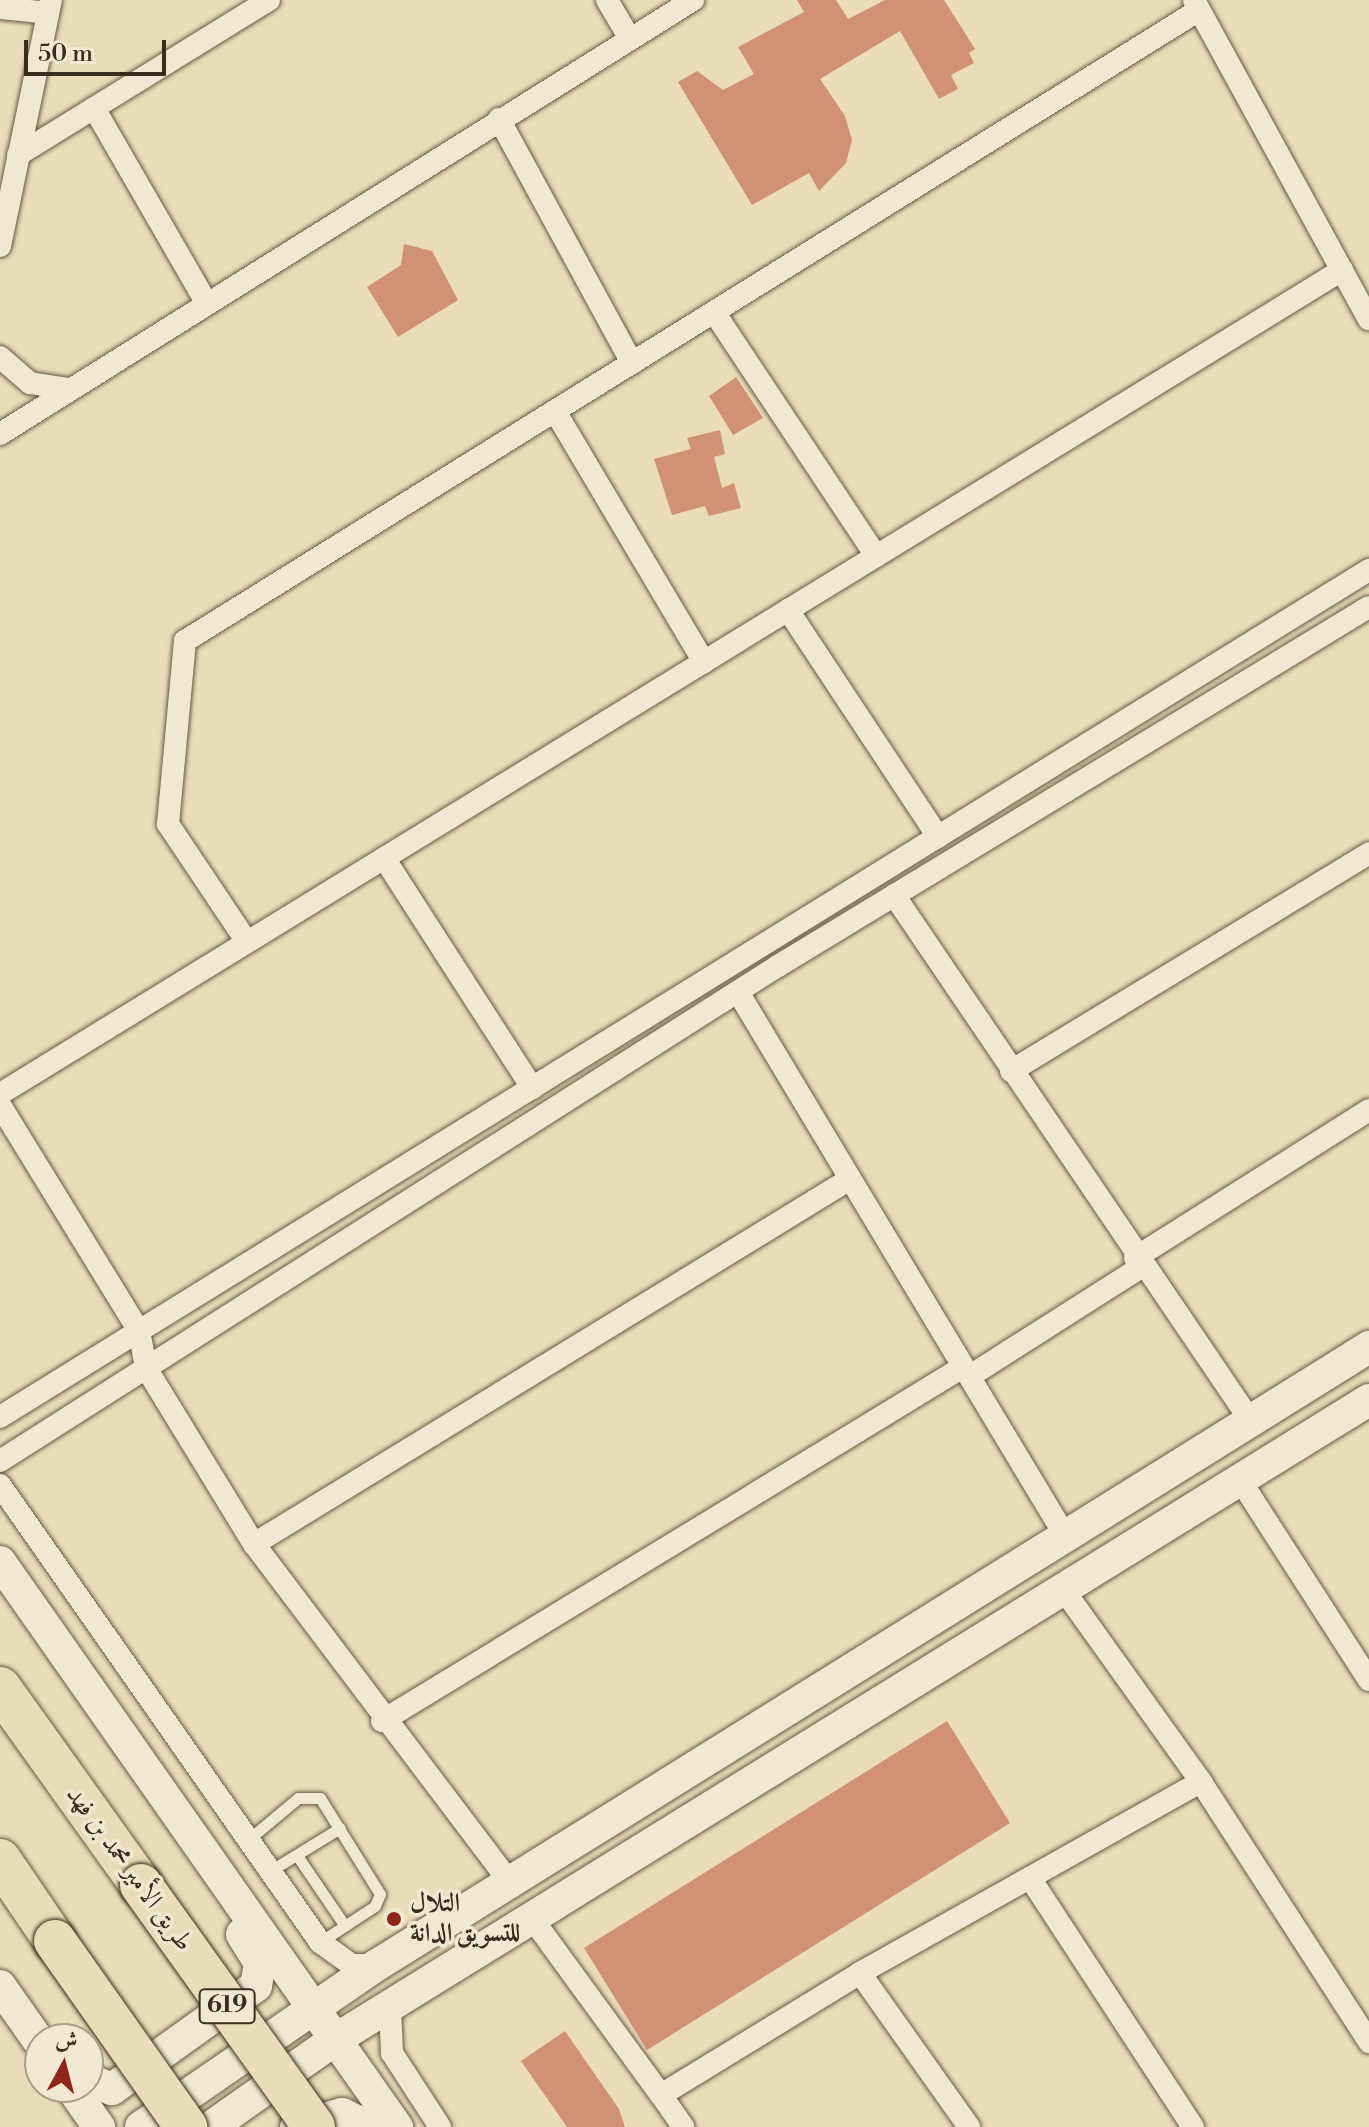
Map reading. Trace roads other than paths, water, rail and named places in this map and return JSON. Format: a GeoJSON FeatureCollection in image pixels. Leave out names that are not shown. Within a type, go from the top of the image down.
{"type":"FeatureCollection","features":[{"type":"Feature","properties":{"kind":"highway","name":"طريق الأمير محمد بن فهد"},"geometry":{"type":"LineString","coordinates":[[0,1688],[314,2127]]}},
{"type":"Feature","properties":{"kind":"highway"},"geometry":{"type":"LineString","coordinates":[[0,1860],[186,2127]]}},
{"type":"Feature","properties":{"kind":"street"},"geometry":{"type":"LineString","coordinates":[[18,155],[269,0]]}},
{"type":"Feature","properties":{"kind":"street"},"geometry":{"type":"LineString","coordinates":[[607,0],[630,39]]}},
{"type":"Feature","properties":{"kind":"street"},"geometry":{"type":"LineString","coordinates":[[0,434],[66,389],[693,0]]}},
{"type":"Feature","properties":{"kind":"street"},"geometry":{"type":"LineString","coordinates":[[247,942],[168,824],[185,641],[714,312],[1196,5],[1369,319]]}},
{"type":"Feature","properties":{"kind":"street"},"geometry":{"type":"LineString","coordinates":[[0,8],[49,7],[0,246]]}},
{"type":"Feature","properties":{"kind":"street"},"geometry":{"type":"LineString","coordinates":[[94,108],[206,302]]}},
{"type":"Feature","properties":{"kind":"street"},"geometry":{"type":"LineString","coordinates":[[499,119],[632,363]]}},
{"type":"Feature","properties":{"kind":"street"},"geometry":{"type":"LineString","coordinates":[[0,1094],[1342,270]]}},
{"type":"Feature","properties":{"kind":"street"},"geometry":{"type":"LineString","coordinates":[[714,312],[876,556]]}},
{"type":"Feature","properties":{"kind":"street"},"geometry":{"type":"LineString","coordinates":[[0,357],[30,383],[66,389]]}},
{"type":"Feature","properties":{"kind":"street"},"geometry":{"type":"LineString","coordinates":[[555,411],[704,662]]}},
{"type":"Feature","properties":{"kind":"street"},"geometry":{"type":"LineString","coordinates":[[0,1417],[1369,570]]}},
{"type":"Feature","properties":{"kind":"street"},"geometry":{"type":"LineString","coordinates":[[0,1461],[738,992],[1369,607]]}},
{"type":"Feature","properties":{"kind":"street"},"geometry":{"type":"LineString","coordinates":[[788,610],[938,837]]}},
{"type":"Feature","properties":{"kind":"street"},"geometry":{"type":"LineString","coordinates":[[1011,1071],[1369,853]]}},
{"type":"Feature","properties":{"kind":"street"},"geometry":{"type":"LineString","coordinates":[[384,858],[532,1088]]}},
{"type":"Feature","properties":{"kind":"street"},"geometry":{"type":"LineString","coordinates":[[894,895],[1138,1262],[1250,1420]]}},
{"type":"Feature","properties":{"kind":"street"},"geometry":{"type":"LineString","coordinates":[[738,992],[1067,1539]]}},
{"type":"Feature","properties":{"kind":"street"},"geometry":{"type":"LineString","coordinates":[[0,1105],[139,1331],[146,1368],[254,1544],[382,1721],[513,1886]]}},
{"type":"Feature","properties":{"kind":"street"},"geometry":{"type":"LineString","coordinates":[[382,1721],[967,1371],[1369,1110]]}},
{"type":"Feature","properties":{"kind":"street"},"geometry":{"type":"LineString","coordinates":[[254,1544],[850,1179]]}},
{"type":"Feature","properties":{"kind":"street"},"geometry":{"type":"LineString","coordinates":[[141,2127],[377,1965],[513,1886],[1369,1347]]}},
{"type":"Feature","properties":{"kind":"street"},"geometry":{"type":"LineString","coordinates":[[211,2127],[333,2041],[534,1921],[1369,1400]]}},
{"type":"Feature","properties":{"kind":"street"},"geometry":{"type":"LineString","coordinates":[[1240,1480],[1363,1657],[1369,1680]]}},
{"type":"Feature","properties":{"kind":"street"},"geometry":{"type":"LineString","coordinates":[[0,1485],[320,1942],[352,1965],[377,1965]]}},
{"type":"Feature","properties":{"kind":"street"},"geometry":{"type":"LineString","coordinates":[[0,1562],[333,2041],[397,2127]]}},
{"type":"Feature","properties":{"kind":"street"},"geometry":{"type":"LineString","coordinates":[[1063,1589],[1201,1782],[1369,2042]]}},
{"type":"Feature","properties":{"kind":"street"},"geometry":{"type":"LineString","coordinates":[[661,2095],[860,1973],[1201,1782]]}},
{"type":"Feature","properties":{"kind":"street"},"geometry":{"type":"LineString","coordinates":[[104,2086],[112,2089],[256,1986],[260,1963],[219,1895],[207,1856]]}},
{"type":"Feature","properties":{"kind":"street"},"geometry":{"type":"LineString","coordinates":[[1030,1878],[1193,2127]]}},
{"type":"Feature","properties":{"kind":"street"},"geometry":{"type":"LineString","coordinates":[[534,1921],[683,2127]]}},
{"type":"Feature","properties":{"kind":"street"},"geometry":{"type":"LineString","coordinates":[[860,1973],[969,2127]]}},
{"type":"Feature","properties":{"kind":"street"},"geometry":{"type":"LineString","coordinates":[[6,1994],[40,2013],[47,2023]]}},
{"type":"Feature","properties":{"kind":"street"},"geometry":{"type":"LineString","coordinates":[[6,1994],[26,2023]]}},
{"type":"Feature","properties":{"kind":"street"},"geometry":{"type":"LineString","coordinates":[[390,2006],[392,2053],[440,2127]]}},
{"type":"Feature","properties":{"kind":"street"},"geometry":{"type":"LineString","coordinates":[[82,2103],[99,2127]]}},
{"type":"Feature","properties":{"kind":"street"},"geometry":{"type":"LineString","coordinates":[[296,2127],[342,2114],[369,2127]]}},
{"type":"Feature","properties":{"kind":"lane"},"geometry":{"type":"LineString","coordinates":[[249,1839],[308,1794],[320,1798],[380,1894],[375,1906],[320,1942]]}},
{"type":"Feature","properties":{"kind":"lane"},"geometry":{"type":"LineString","coordinates":[[270,1871],[298,1857],[340,1828]]}},
{"type":"Feature","properties":{"kind":"lane"},"geometry":{"type":"LineString","coordinates":[[298,1857],[345,1926]]}},
{"type":"Feature","properties":{"kind":"place","name":"التلال للتسويق الدانة"},"geometry":{"type":"Point","coordinates":[394,1919]}}]}
